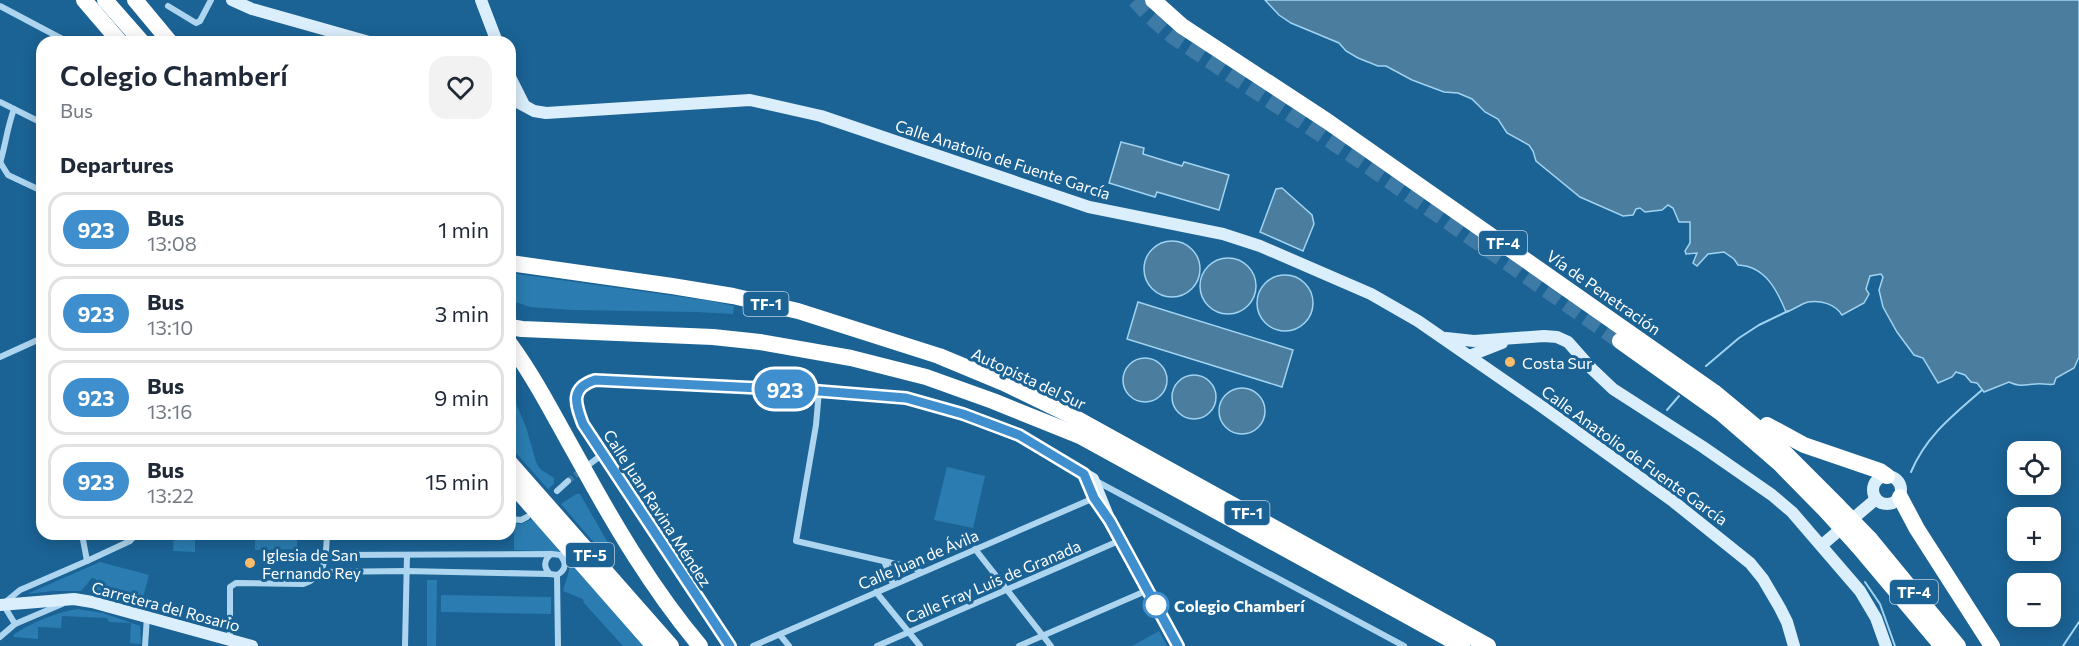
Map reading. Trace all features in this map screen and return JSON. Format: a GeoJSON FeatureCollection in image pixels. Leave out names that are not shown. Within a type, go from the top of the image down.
{"type":"FeatureCollection","features":[{"type":"Feature","properties":{"kind":"highway"},"geometry":{"type":"LineString","coordinates":[[84,0],[115,36]]}},
{"type":"Feature","properties":{"kind":"highway"},"geometry":{"type":"LineString","coordinates":[[105,0],[137,36]]}},
{"type":"Feature","properties":{"kind":"highway"},"geometry":{"type":"LineString","coordinates":[[135,0],[165,36]]}},
{"type":"Feature","properties":{"kind":"highway"},"geometry":{"type":"LineString","coordinates":[[148,0],[178,36]]}},
{"type":"Feature","properties":{"kind":"highway","name":"Vía de Penetración"},"geometry":{"type":"LineString","coordinates":[[1153,0],[1182,26],[1337,127],[1714,392],[1773,441],[1958,646]]}},
{"type":"Feature","properties":{"kind":"highway","name":"Autopista del Sur"},"geometry":{"type":"LineString","coordinates":[[516,264],[733,296],[798,311],[939,356],[1004,383],[1072,416],[1488,646]]}},
{"type":"Feature","properties":{"kind":"highway","name":"Autopista del Sur"},"geometry":{"type":"LineString","coordinates":[[516,328],[713,337],[760,342],[851,358],[926,377],[993,400],[1080,436],[1462,646]]}},
{"type":"Feature","properties":{"kind":"highway","name":"Vía de Penetración"},"geometry":{"type":"LineString","coordinates":[[1620,341],[1721,413],[1833,509]]}},
{"type":"Feature","properties":{"kind":"highway","name":"TF-5"},"geometry":{"type":"LineString","coordinates":[[516,352],[632,550],[675,616],[700,646]]}},
{"type":"Feature","properties":{"kind":"highway"},"geometry":{"type":"LineString","coordinates":[[1714,392],[1789,438],[1880,471],[1887,476]]}},
{"type":"Feature","properties":{"kind":"highway","name":"TF-5"},"geometry":{"type":"LineString","coordinates":[[516,470],[671,646]]}},
{"type":"Feature","properties":{"kind":"highway"},"geometry":{"type":"LineString","coordinates":[[516,489],[654,646]]}},
{"type":"Feature","properties":{"kind":"highway"},"geometry":{"type":"LineString","coordinates":[[1900,497],[1917,529],[1992,646]]}},
{"type":"Feature","properties":{"kind":"highway","name":"Vía de Penetración"},"geometry":{"type":"LineString","coordinates":[[1864,543],[1890,582],[1942,646]]}},
{"type":"Feature","properties":{"kind":"highway"},"geometry":{"type":"LineString","coordinates":[[1890,582],[1896,599],[1932,646]]}},
{"type":"Feature","properties":{"kind":"street"},"geometry":{"type":"LineString","coordinates":[[168,6],[193,22],[200,21],[210,0]]}},
{"type":"Feature","properties":{"kind":"street"},"geometry":{"type":"LineString","coordinates":[[232,0],[252,9],[348,36]]}},
{"type":"Feature","properties":{"kind":"street"},"geometry":{"type":"LineString","coordinates":[[481,0],[495,36]]}},
{"type":"Feature","properties":{"kind":"street"},"geometry":{"type":"LineString","coordinates":[[0,6],[57,36]]}},
{"type":"Feature","properties":{"kind":"street"},"geometry":{"type":"LineString","coordinates":[[516,89],[524,106]]}},
{"type":"Feature","properties":{"kind":"street","name":"Calle Anatolio de Fuente García"},"geometry":{"type":"LineString","coordinates":[[516,101],[546,113],[750,100],[821,116],[1089,207],[1223,234],[1260,246],[1381,299],[1442,337],[1674,502],[1738,552],[1763,579],[1787,622],[1794,646]]}},
{"type":"Feature","properties":{"kind":"street"},"geometry":{"type":"LineString","coordinates":[[0,102],[36,120]]}},
{"type":"Feature","properties":{"kind":"street"},"geometry":{"type":"LineString","coordinates":[[14,109],[3,136],[0,163],[8,175],[36,188]]}},
{"type":"Feature","properties":{"kind":"street"},"geometry":{"type":"LineString","coordinates":[[1469,356],[1473,346],[1514,339],[1551,336],[1568,342],[1598,376],[1613,389],[1697,442],[1772,495],[1792,512],[1822,544],[1868,602],[1886,646]]}},
{"type":"Feature","properties":{"kind":"street"},"geometry":{"type":"LineString","coordinates":[[1442,337],[1488,343]]}},
{"type":"Feature","properties":{"kind":"street"},"geometry":{"type":"LineString","coordinates":[[0,357],[36,341]]}},
{"type":"Feature","properties":{"kind":"street"},"geometry":{"type":"LineString","coordinates":[[1488,343],[1490,371]]}},
{"type":"Feature","properties":{"kind":"street","name":"Calle Juan Ravina Méndez"},"geometry":{"type":"LineString","coordinates":[[730,646],[583,424],[577,408],[577,392],[583,384],[595,380],[819,391]]}},
{"type":"Feature","properties":{"kind":"street"},"geometry":{"type":"LineString","coordinates":[[921,572],[914,568],[796,542],[816,425],[819,391],[906,398],[963,414],[1019,435],[1088,477],[1404,646]]}},
{"type":"Feature","properties":{"kind":"street"},"geometry":{"type":"LineString","coordinates":[[591,464],[603,454]]}},
{"type":"Feature","properties":{"kind":"street"},"geometry":{"type":"LineString","coordinates":[[1887,476],[1896,479],[1902,487],[1900,497],[1889,505],[1879,502],[1873,491],[1875,482],[1887,476]]}},
{"type":"Feature","properties":{"kind":"street"},"geometry":{"type":"LineString","coordinates":[[1088,477],[1178,646]]}},
{"type":"Feature","properties":{"kind":"street"},"geometry":{"type":"LineString","coordinates":[[557,492],[568,481]]}},
{"type":"Feature","properties":{"kind":"street","name":"Calle Juan de Ávila"},"geometry":{"type":"LineString","coordinates":[[753,646],[975,549],[1105,499],[1116,492]]}},
{"type":"Feature","properties":{"kind":"street"},"geometry":{"type":"LineString","coordinates":[[1822,544],[1876,499]]}},
{"type":"Feature","properties":{"kind":"street"},"geometry":{"type":"LineString","coordinates":[[516,520],[527,517]]}},
{"type":"Feature","properties":{"kind":"street"},"geometry":{"type":"LineString","coordinates":[[83,540],[87,561]]}},
{"type":"Feature","properties":{"kind":"street"},"geometry":{"type":"LineString","coordinates":[[15,624],[2,604],[20,590],[130,540]]}},
{"type":"Feature","properties":{"kind":"street"},"geometry":{"type":"LineString","coordinates":[[230,639],[230,587],[236,583],[303,584],[313,581],[320,573],[327,555],[327,540]]}},
{"type":"Feature","properties":{"kind":"street","name":"Calle Fray Luis de Granada"},"geometry":{"type":"LineString","coordinates":[[877,646],[1121,540]]}},
{"type":"Feature","properties":{"kind":"street"},"geometry":{"type":"LineString","coordinates":[[975,549],[1051,646]]}},
{"type":"Feature","properties":{"kind":"street"},"geometry":{"type":"LineString","coordinates":[[320,573],[406,571],[553,574],[562,572],[565,567],[560,555],[552,554],[327,555]]}},
{"type":"Feature","properties":{"kind":"street"},"geometry":{"type":"LineString","coordinates":[[552,554],[546,558],[544,563],[546,570],[553,574]]}},
{"type":"Feature","properties":{"kind":"street"},"geometry":{"type":"LineString","coordinates":[[405,646],[407,555]]}},
{"type":"Feature","properties":{"kind":"street"},"geometry":{"type":"LineString","coordinates":[[884,561],[893,584]]}},
{"type":"Feature","properties":{"kind":"street"},"geometry":{"type":"LineString","coordinates":[[553,574],[558,646]]}},
{"type":"Feature","properties":{"kind":"street"},"geometry":{"type":"LineString","coordinates":[[1019,646],[1148,590]]}},
{"type":"Feature","properties":{"kind":"street"},"geometry":{"type":"LineString","coordinates":[[876,592],[920,646]]}},
{"type":"Feature","properties":{"kind":"street"},"geometry":{"type":"LineString","coordinates":[[0,637],[15,624],[74,599]]}},
{"type":"Feature","properties":{"kind":"street","name":"Carretera del Rosario"},"geometry":{"type":"LineString","coordinates":[[2,604],[74,599],[92,602],[252,646]]}},
{"type":"Feature","properties":{"kind":"street"},"geometry":{"type":"LineString","coordinates":[[145,646],[147,617]]}},
{"type":"Feature","properties":{"kind":"street"},"geometry":{"type":"LineString","coordinates":[[780,635],[789,646]]}},
{"type":"Feature","properties":{"kind":"shaded area"},"geometry":{"type":"Polygon","coordinates":[[[1265,0],[2079,0],[2079,357],[2074,368],[2056,378],[2054,384],[2018,385],[2009,382],[1984,392],[1977,383],[1971,382],[1965,375],[1956,372],[1952,377],[1938,383],[1923,358],[1914,355],[1897,332],[1883,307],[1879,290],[1883,277],[1881,274],[1870,276],[1866,289],[1869,294],[1864,303],[1842,315],[1832,306],[1818,302],[1808,302],[1786,312],[1774,288],[1763,275],[1747,266],[1738,265],[1724,252],[1708,254],[1697,266],[1693,263],[1697,253],[1686,254],[1685,251],[1690,243],[1690,222],[1679,222],[1673,208],[1668,205],[1662,210],[1645,212],[1640,208],[1636,209],[1633,215],[1623,216],[1580,197],[1536,161],[1529,145],[1507,133],[1498,119],[1485,112],[1472,99],[1458,93],[1444,92],[1412,80],[1386,66],[1378,66],[1358,58],[1346,51],[1339,43],[1291,23],[1279,15],[1265,0]]]}},
{"type":"Feature","properties":{"kind":"shaded area"},"geometry":{"type":"Polygon","coordinates":[[[1121,142],[1144,148],[1143,154],[1182,166],[1184,162],[1229,175],[1219,210],[1157,192],[1155,197],[1109,183],[1121,142]]]}},
{"type":"Feature","properties":{"kind":"shaded area"},"geometry":{"type":"Polygon","coordinates":[[[1282,188],[1312,215],[1314,224],[1303,251],[1260,232],[1276,189],[1282,188]]]}},
{"type":"Feature","properties":{"kind":"shaded area"},"geometry":{"type":"Polygon","coordinates":[[[1172,241],[1183,243],[1192,249],[1198,258],[1200,269],[1198,280],[1192,289],[1183,295],[1172,297],[1161,295],[1152,289],[1146,280],[1144,269],[1146,258],[1152,249],[1161,243],[1172,241]]]}},
{"type":"Feature","properties":{"kind":"shaded area"},"geometry":{"type":"Polygon","coordinates":[[[1228,258],[1239,260],[1248,266],[1254,275],[1256,286],[1254,297],[1248,306],[1239,312],[1228,314],[1217,312],[1208,306],[1202,297],[1200,286],[1202,275],[1208,266],[1217,260],[1228,258]]]}},
{"type":"Feature","properties":{"kind":"shaded area"},"geometry":{"type":"Polygon","coordinates":[[[516,274],[734,306],[733,314],[530,307],[516,302],[516,274]]]}},
{"type":"Feature","properties":{"kind":"shaded area"},"geometry":{"type":"Polygon","coordinates":[[[1285,275],[1296,277],[1305,283],[1311,292],[1313,303],[1311,314],[1305,323],[1296,329],[1285,331],[1274,329],[1265,323],[1259,314],[1257,303],[1259,292],[1265,283],[1274,277],[1285,275]]]}},
{"type":"Feature","properties":{"kind":"shaded area"},"geometry":{"type":"Polygon","coordinates":[[[1138,302],[1293,350],[1282,387],[1127,339],[1138,302]]]}},
{"type":"Feature","properties":{"kind":"shaded area"},"geometry":{"type":"Polygon","coordinates":[[[1145,358],[1154,359],[1161,364],[1166,371],[1166,389],[1161,396],[1154,401],[1145,402],[1136,401],[1129,396],[1124,389],[1123,380],[1124,371],[1129,364],[1136,359],[1145,358]]]}},
{"type":"Feature","properties":{"kind":"shaded area"},"geometry":{"type":"Polygon","coordinates":[[[1194,375],[1203,376],[1210,381],[1215,388],[1215,406],[1210,413],[1203,418],[1194,419],[1185,418],[1178,413],[1173,406],[1172,397],[1173,388],[1178,381],[1185,376],[1194,375]]]}},
{"type":"Feature","properties":{"kind":"shaded area"},"geometry":{"type":"Polygon","coordinates":[[[1242,388],[1258,395],[1265,411],[1258,427],[1242,434],[1226,427],[1219,411],[1226,395],[1242,388]]]}},
{"type":"Feature","properties":{"kind":"shaded area"},"geometry":{"type":"Polygon","coordinates":[[[516,403],[526,427],[536,462],[540,469],[554,478],[554,484],[548,489],[516,453],[516,403]]]}},
{"type":"Feature","properties":{"kind":"shaded area"},"geometry":{"type":"Polygon","coordinates":[[[947,467],[985,476],[973,528],[934,520],[947,467]]]}},
{"type":"Feature","properties":{"kind":"shaded area"},"geometry":{"type":"Polygon","coordinates":[[[576,494],[580,494],[611,548],[610,558],[561,504],[576,494]]]}},
{"type":"Feature","properties":{"kind":"shaded area"},"geometry":{"type":"Polygon","coordinates":[[[533,519],[561,552],[514,550],[516,523],[533,519]]]}},
{"type":"Feature","properties":{"kind":"shaded area"},"geometry":{"type":"Polygon","coordinates":[[[174,540],[195,540],[195,552],[173,551],[174,540]]]}},
{"type":"Feature","properties":{"kind":"shaded area"},"geometry":{"type":"Polygon","coordinates":[[[255,540],[297,540],[297,549],[255,550],[255,540]]]}},
{"type":"Feature","properties":{"kind":"shaded area"},"geometry":{"type":"Polygon","coordinates":[[[100,562],[149,575],[142,601],[93,589],[96,579],[92,578],[81,591],[27,594],[100,562]]]}},
{"type":"Feature","properties":{"kind":"shaded area"},"geometry":{"type":"Polygon","coordinates":[[[574,562],[646,646],[623,646],[584,603],[583,599],[563,591],[571,564],[574,562]]]}},
{"type":"Feature","properties":{"kind":"shaded area"},"geometry":{"type":"Polygon","coordinates":[[[427,580],[437,580],[436,646],[427,646],[427,580]]]}},
{"type":"Feature","properties":{"kind":"shaded area"},"geometry":{"type":"Polygon","coordinates":[[[441,595],[551,597],[551,614],[441,612],[441,595]]]}},
{"type":"Feature","properties":{"kind":"shaded area"},"geometry":{"type":"Polygon","coordinates":[[[78,609],[103,613],[140,626],[141,644],[130,643],[131,623],[109,622],[107,618],[62,616],[61,628],[38,627],[38,639],[14,637],[13,635],[44,619],[78,609]]]}},
{"type":"Feature","properties":{"kind":"shaded area","name":"Colegio Chamberí"},"geometry":{"type":"Polygon","coordinates":[[[1159,631],[1167,646],[1132,646],[1159,631]]]}},
{"type":"Feature","properties":{"kind":"waterway"},"geometry":{"type":"LineString","coordinates":[[1706,366],[1739,338],[1788,311]]}},
{"type":"Feature","properties":{"kind":"waterway"},"geometry":{"type":"LineString","coordinates":[[1911,472],[1932,437],[1982,390]]}},
{"type":"Feature","properties":{"kind":"waterway"},"geometry":{"type":"LineString","coordinates":[[1667,410],[1679,396]]}},
{"type":"Feature","properties":{"kind":"waterway"},"geometry":{"type":"LineString","coordinates":[[1865,582],[1880,604],[1895,646]]}},
{"type":"Feature","properties":{"kind":"waterway"},"geometry":{"type":"LineString","coordinates":[[2063,646],[2079,622]]}},
{"type":"Feature","properties":{"kind":"tunnel"},"geometry":{"type":"LineString","coordinates":[[1135,0],[1174,37],[1352,155],[1620,341]]}},
{"type":"Feature","properties":{"kind":"tunnel"},"geometry":{"type":"LineString","coordinates":[[568,481],[583,469]]}},
{"type":"Feature","properties":{"kind":"bus line","name":"923"},"geometry":{"type":"LineString","coordinates":[[730,646],[583,424],[577,408],[577,392],[583,384],[595,380],[819,391],[906,398],[963,414],[1019,435],[1084,474],[1094,498],[1110,521],[1178,646]]}},
{"type":"Feature","properties":{"kind":"place","name":"Costa Sur"},"geometry":{"type":"Point","coordinates":[1510,362]}},
{"type":"Feature","properties":{"kind":"place","name":"Iglesia de San Fernando Rey"},"geometry":{"type":"Point","coordinates":[250,563]}},
{"type":"Feature","properties":{"kind":"place","name":"Colegio Chamberí"},"geometry":{"type":"Point","coordinates":[1156,605]}}]}
